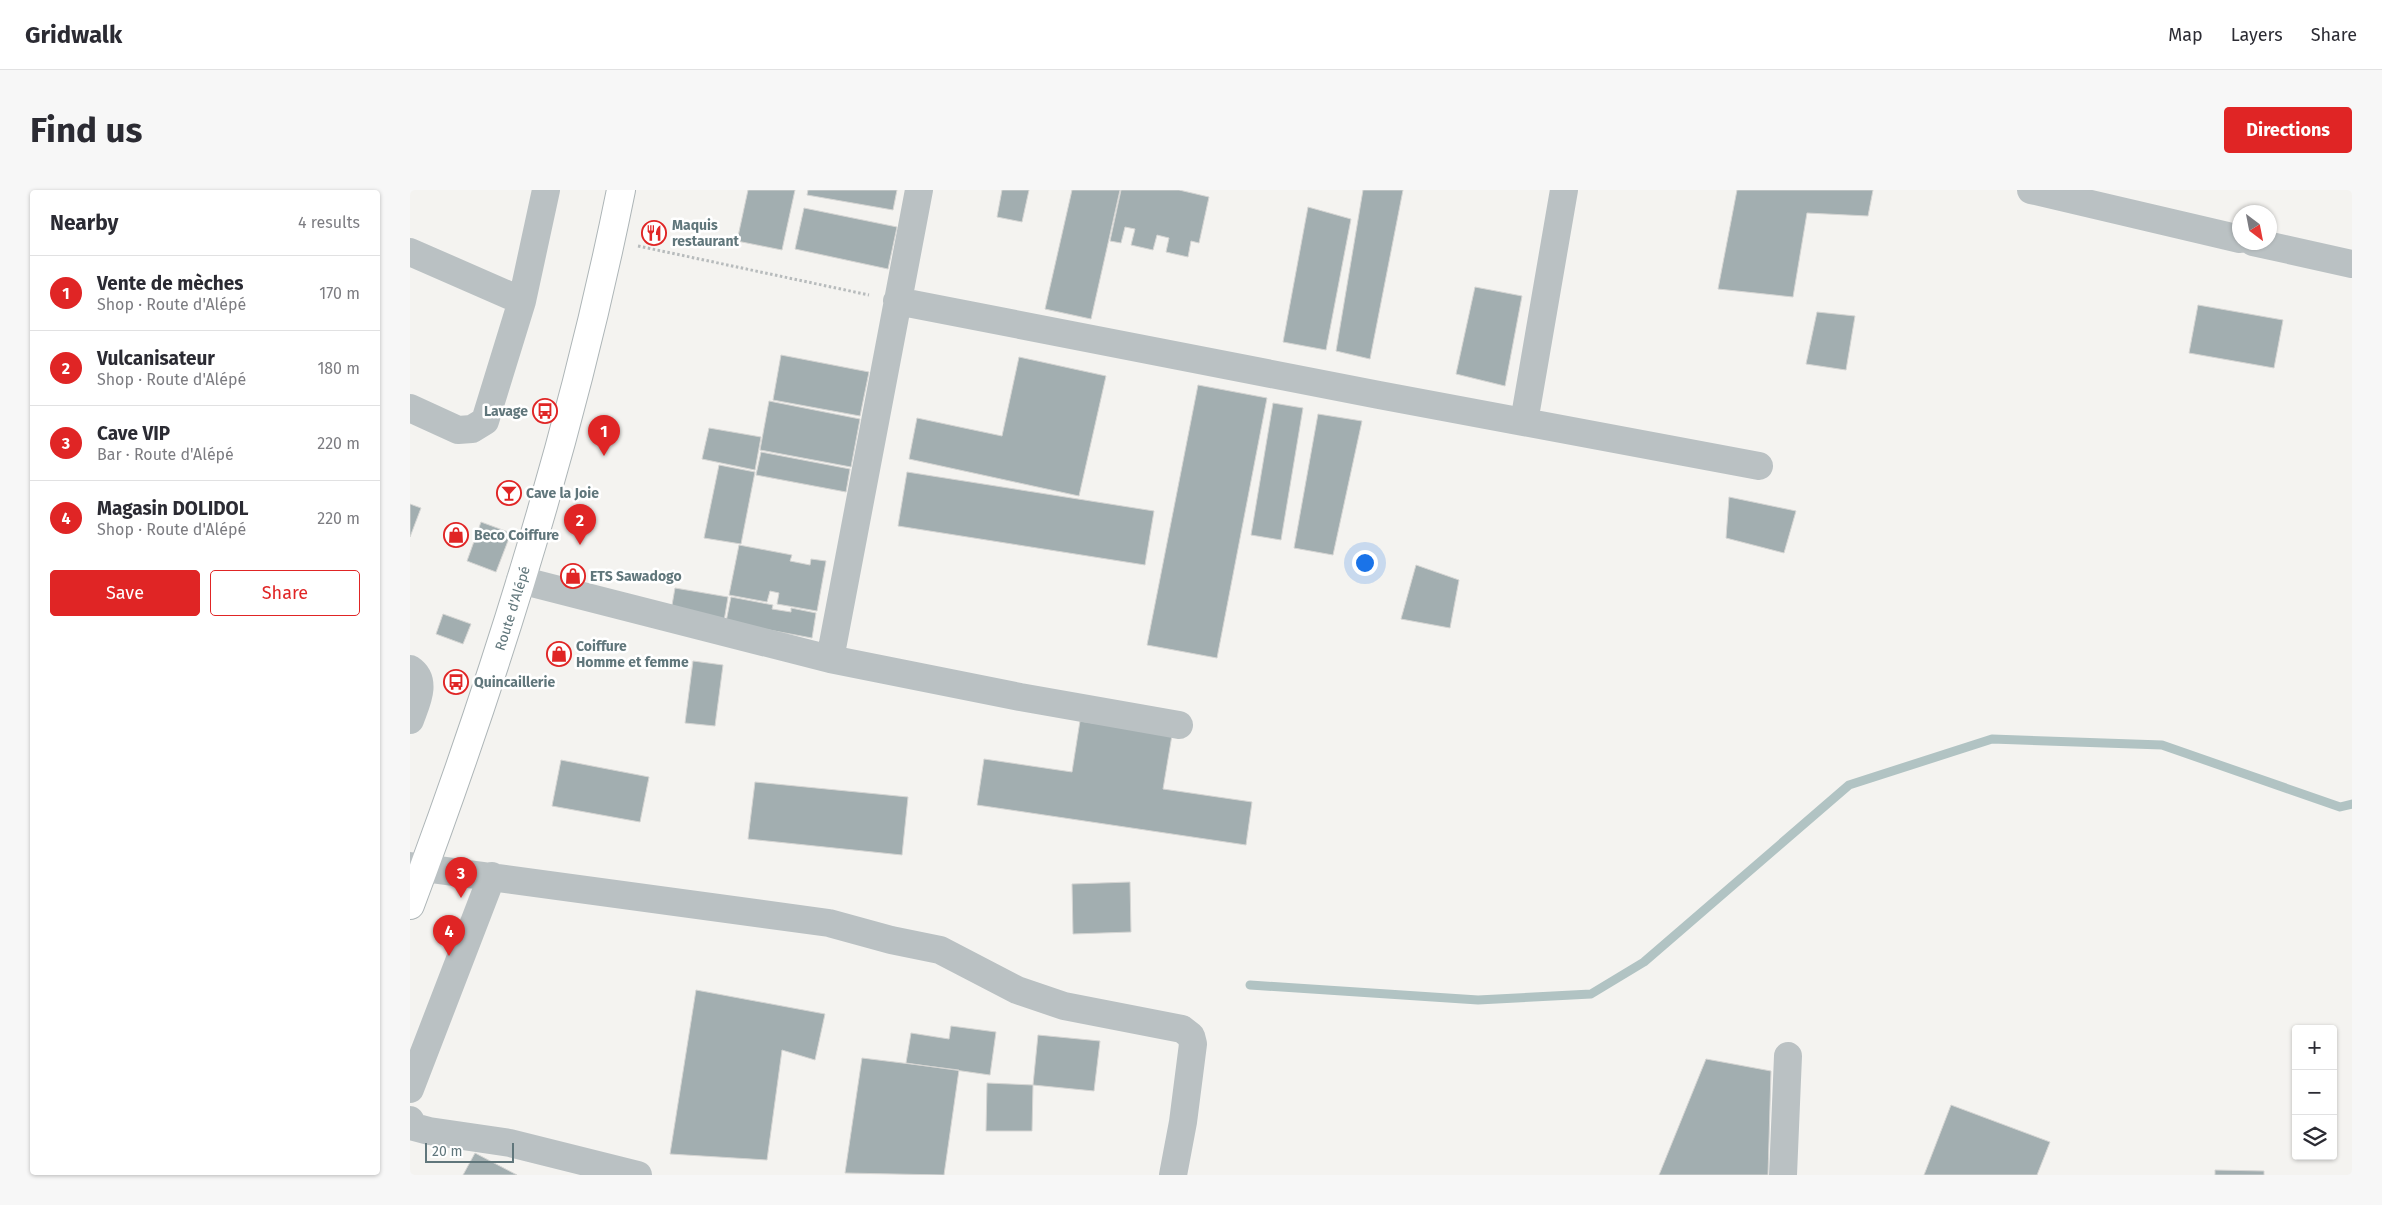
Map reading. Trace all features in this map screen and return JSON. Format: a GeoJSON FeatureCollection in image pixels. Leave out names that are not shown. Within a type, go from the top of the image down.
{"type":"FeatureCollection","features":[{"type":"Feature","properties":{"kind":"main road","name":"Route d'Alépé"},"geometry":{"type":"LineString","coordinates":[[410,905],[417,866],[456,777],[520,580],[563,432],[611,240],[621,190]]}},
{"type":"Feature","properties":{"kind":"street"},"geometry":{"type":"LineString","coordinates":[[410,408],[458,430],[472,429],[485,420],[522,301],[546,190]]}},
{"type":"Feature","properties":{"kind":"street"},"geometry":{"type":"LineString","coordinates":[[830,658],[918,190]]}},
{"type":"Feature","properties":{"kind":"street"},"geometry":{"type":"LineString","coordinates":[[1524,422],[1564,190]]}},
{"type":"Feature","properties":{"kind":"street"},"geometry":{"type":"LineString","coordinates":[[2032,190],[2232,237]]}},
{"type":"Feature","properties":{"kind":"street"},"geometry":{"type":"LineString","coordinates":[[2277,248],[2352,264]]}},
{"type":"Feature","properties":{"kind":"street"},"geometry":{"type":"LineString","coordinates":[[410,252],[522,301]]}},
{"type":"Feature","properties":{"kind":"street"},"geometry":{"type":"LineString","coordinates":[[897,301],[1759,466]]}},
{"type":"Feature","properties":{"kind":"street"},"geometry":{"type":"LineString","coordinates":[[520,580],[830,658],[1020,697],[1179,724]]}},
{"type":"Feature","properties":{"kind":"street"},"geometry":{"type":"LineString","coordinates":[[410,669],[416,674],[421,688],[410,720]]}},
{"type":"Feature","properties":{"kind":"street"},"geometry":{"type":"LineString","coordinates":[[417,866],[828,924],[940,950],[1017,990],[1064,1006],[1182,1029],[1191,1036],[1193,1044],[1183,1122],[1173,1175]]}},
{"type":"Feature","properties":{"kind":"street"},"geometry":{"type":"LineString","coordinates":[[410,1090],[492,876]]}},
{"type":"Feature","properties":{"kind":"street"},"geometry":{"type":"LineString","coordinates":[[1783,1175],[1788,1056]]}},
{"type":"Feature","properties":{"kind":"street"},"geometry":{"type":"LineString","coordinates":[[410,1120],[414,1126],[429,1131],[510,1143],[638,1175]]}},
{"type":"Feature","properties":{"kind":"path"},"geometry":{"type":"LineString","coordinates":[[611,240],[897,301]]}},
{"type":"Feature","properties":{"kind":"building"},"geometry":{"type":"Polygon","coordinates":[[[748,190],[795,190],[782,250],[737,241],[748,190]]]}},
{"type":"Feature","properties":{"kind":"building"},"geometry":{"type":"Polygon","coordinates":[[[808,190],[897,190],[893,210],[807,195],[808,190]]]}},
{"type":"Feature","properties":{"kind":"building"},"geometry":{"type":"Polygon","coordinates":[[[1002,190],[1029,190],[1022,222],[997,217],[1002,190]]]}},
{"type":"Feature","properties":{"kind":"building"},"geometry":{"type":"Polygon","coordinates":[[[1072,190],[1120,190],[1091,319],[1045,309],[1072,190]]]}},
{"type":"Feature","properties":{"kind":"building"},"geometry":{"type":"Polygon","coordinates":[[[1121,190],[1179,190],[1209,197],[1199,243],[1191,241],[1188,257],[1166,252],[1169,238],[1157,235],[1153,250],[1131,245],[1135,229],[1125,227],[1121,243],[1110,241],[1121,190]]]}},
{"type":"Feature","properties":{"kind":"building"},"geometry":{"type":"Polygon","coordinates":[[[1363,190],[1403,190],[1370,359],[1336,351],[1363,190]]]}},
{"type":"Feature","properties":{"kind":"building"},"geometry":{"type":"Polygon","coordinates":[[[1737,190],[1873,190],[1868,216],[1807,213],[1793,297],[1718,289],[1737,190]]]}},
{"type":"Feature","properties":{"kind":"building"},"geometry":{"type":"Polygon","coordinates":[[[1308,207],[1351,219],[1326,350],[1283,342],[1308,207]]]}},
{"type":"Feature","properties":{"kind":"building"},"geometry":{"type":"Polygon","coordinates":[[[804,208],[897,227],[888,269],[795,249],[804,208]]]}},
{"type":"Feature","properties":{"kind":"building"},"geometry":{"type":"Polygon","coordinates":[[[1475,287],[1522,296],[1505,386],[1456,374],[1475,287]]]}},
{"type":"Feature","properties":{"kind":"building"},"geometry":{"type":"Polygon","coordinates":[[[2198,305],[2283,320],[2274,368],[2189,353],[2198,305]]]}},
{"type":"Feature","properties":{"kind":"building"},"geometry":{"type":"Polygon","coordinates":[[[1817,312],[1855,316],[1846,370],[1806,364],[1817,312]]]}},
{"type":"Feature","properties":{"kind":"building"},"geometry":{"type":"Polygon","coordinates":[[[781,355],[869,372],[860,416],[773,400],[781,355]]]}},
{"type":"Feature","properties":{"kind":"building"},"geometry":{"type":"Polygon","coordinates":[[[1019,357],[1106,376],[1079,496],[909,459],[917,418],[1002,436],[1019,357]]]}},
{"type":"Feature","properties":{"kind":"building"},"geometry":{"type":"Polygon","coordinates":[[[1198,385],[1267,398],[1217,658],[1147,645],[1198,385]]]}},
{"type":"Feature","properties":{"kind":"building"},"geometry":{"type":"Polygon","coordinates":[[[769,401],[860,419],[851,467],[760,450],[769,401]]]}},
{"type":"Feature","properties":{"kind":"building"},"geometry":{"type":"Polygon","coordinates":[[[1273,403],[1303,408],[1281,540],[1251,535],[1273,403]]]}},
{"type":"Feature","properties":{"kind":"building"},"geometry":{"type":"Polygon","coordinates":[[[1318,414],[1362,421],[1333,555],[1294,548],[1318,414]]]}},
{"type":"Feature","properties":{"kind":"building"},"geometry":{"type":"Polygon","coordinates":[[[709,428],[761,437],[755,470],[702,459],[709,428]]]}},
{"type":"Feature","properties":{"kind":"building"},"geometry":{"type":"Polygon","coordinates":[[[761,452],[850,469],[846,492],[756,475],[761,452]]]}},
{"type":"Feature","properties":{"kind":"building"},"geometry":{"type":"Polygon","coordinates":[[[719,465],[755,472],[741,544],[704,538],[719,465]]]}},
{"type":"Feature","properties":{"kind":"building"},"geometry":{"type":"Polygon","coordinates":[[[907,472],[1154,511],[1145,565],[898,526],[907,472]]]}},
{"type":"Feature","properties":{"kind":"building"},"geometry":{"type":"Polygon","coordinates":[[[1729,497],[1796,511],[1784,553],[1726,538],[1729,497]]]}},
{"type":"Feature","properties":{"kind":"building"},"geometry":{"type":"Polygon","coordinates":[[[410,504],[421,508],[410,537],[410,504]]]}},
{"type":"Feature","properties":{"kind":"building"},"geometry":{"type":"Polygon","coordinates":[[[481,522],[511,533],[496,572],[467,561],[481,522]]]}},
{"type":"Feature","properties":{"kind":"building"},"geometry":{"type":"Polygon","coordinates":[[[739,545],[792,555],[790,561],[810,565],[811,559],[826,561],[817,611],[777,604],[779,593],[770,591],[767,602],[729,595],[739,545]]]}},
{"type":"Feature","properties":{"kind":"building"},"geometry":{"type":"Polygon","coordinates":[[[1416,565],[1459,580],[1450,628],[1401,619],[1416,565]]]}},
{"type":"Feature","properties":{"kind":"building"},"geometry":{"type":"Polygon","coordinates":[[[675,588],[728,597],[724,621],[671,611],[675,588]]]}},
{"type":"Feature","properties":{"kind":"building"},"geometry":{"type":"Polygon","coordinates":[[[731,597],[773,605],[772,609],[791,612],[791,608],[816,613],[812,638],[726,622],[731,597]]]}},
{"type":"Feature","properties":{"kind":"building"},"geometry":{"type":"Polygon","coordinates":[[[443,614],[471,624],[463,644],[436,634],[443,614]]]}},
{"type":"Feature","properties":{"kind":"building"},"geometry":{"type":"Polygon","coordinates":[[[693,661],[723,665],[715,726],[685,723],[693,661]]]}},
{"type":"Feature","properties":{"kind":"building"},"geometry":{"type":"Polygon","coordinates":[[[1080,721],[1172,735],[1163,789],[1252,802],[1246,845],[977,805],[984,759],[1072,772],[1080,721]]]}},
{"type":"Feature","properties":{"kind":"building"},"geometry":{"type":"Polygon","coordinates":[[[561,760],[649,777],[640,822],[552,806],[561,760]]]}},
{"type":"Feature","properties":{"kind":"building"},"geometry":{"type":"Polygon","coordinates":[[[755,782],[908,797],[902,855],[748,839],[755,782]]]}},
{"type":"Feature","properties":{"kind":"building"},"geometry":{"type":"Polygon","coordinates":[[[1130,882],[1131,932],[1073,934],[1072,884],[1130,882]]]}},
{"type":"Feature","properties":{"kind":"building"},"geometry":{"type":"Polygon","coordinates":[[[696,990],[825,1014],[815,1060],[782,1050],[767,1160],[670,1154],[696,990]]]}},
{"type":"Feature","properties":{"kind":"building"},"geometry":{"type":"Polygon","coordinates":[[[951,1026],[996,1032],[990,1075],[906,1063],[911,1033],[949,1039],[951,1026]]]}},
{"type":"Feature","properties":{"kind":"building"},"geometry":{"type":"Polygon","coordinates":[[[1038,1035],[1100,1041],[1094,1091],[1033,1085],[1038,1035]]]}},
{"type":"Feature","properties":{"kind":"building"},"geometry":{"type":"Polygon","coordinates":[[[862,1058],[959,1070],[944,1175],[845,1173],[862,1058]]]}},
{"type":"Feature","properties":{"kind":"building"},"geometry":{"type":"Polygon","coordinates":[[[1706,1059],[1771,1071],[1768,1175],[1659,1175],[1706,1059]]]}},
{"type":"Feature","properties":{"kind":"building"},"geometry":{"type":"Polygon","coordinates":[[[987,1083],[1033,1085],[1032,1131],[986,1131],[987,1083]]]}},
{"type":"Feature","properties":{"kind":"building"},"geometry":{"type":"Polygon","coordinates":[[[1951,1105],[2050,1142],[2037,1175],[1924,1175],[1951,1105]]]}},
{"type":"Feature","properties":{"kind":"building"},"geometry":{"type":"Polygon","coordinates":[[[475,1153],[517,1175],[463,1175],[475,1153]]]}},
{"type":"Feature","properties":{"kind":"building"},"geometry":{"type":"Polygon","coordinates":[[[2215,1170],[2264,1171],[2264,1175],[2215,1175],[2215,1170]]]}},
{"type":"Feature","properties":{"kind":"waterway"},"geometry":{"type":"LineString","coordinates":[[1250,985],[1478,1000],[1591,994],[1644,962],[1849,785],[1992,739],[2162,745],[2340,807],[2352,804]]}},
{"type":"Feature","properties":{"kind":"place","name":"Maquis restaurant"},"geometry":{"type":"Point","coordinates":[654,233]}},
{"type":"Feature","properties":{"kind":"place","name":"Lavage"},"geometry":{"type":"Point","coordinates":[545,411]}},
{"type":"Feature","properties":{"kind":"place","name":"Vente de mèches"},"geometry":{"type":"Point","coordinates":[604,456]}},
{"type":"Feature","properties":{"kind":"place","name":"Cave la Joie"},"geometry":{"type":"Point","coordinates":[509,493]}},
{"type":"Feature","properties":{"kind":"place","name":"Beco Coiffure"},"geometry":{"type":"Point","coordinates":[456,535]}},
{"type":"Feature","properties":{"kind":"place","name":"Vulcanisateur"},"geometry":{"type":"Point","coordinates":[580,545]}},
{"type":"Feature","properties":{"kind":"place","name":"ETS Sawadogo"},"geometry":{"type":"Point","coordinates":[573,576]}},
{"type":"Feature","properties":{"kind":"place","name":"Coiffure Homme et femme"},"geometry":{"type":"Point","coordinates":[559,654]}},
{"type":"Feature","properties":{"kind":"place","name":"Quincaillerie"},"geometry":{"type":"Point","coordinates":[456,682]}},
{"type":"Feature","properties":{"kind":"place","name":"Cave VIP"},"geometry":{"type":"Point","coordinates":[461,898]}},
{"type":"Feature","properties":{"kind":"place","name":"Magasin DOLIDOL"},"geometry":{"type":"Point","coordinates":[449,956]}}]}
